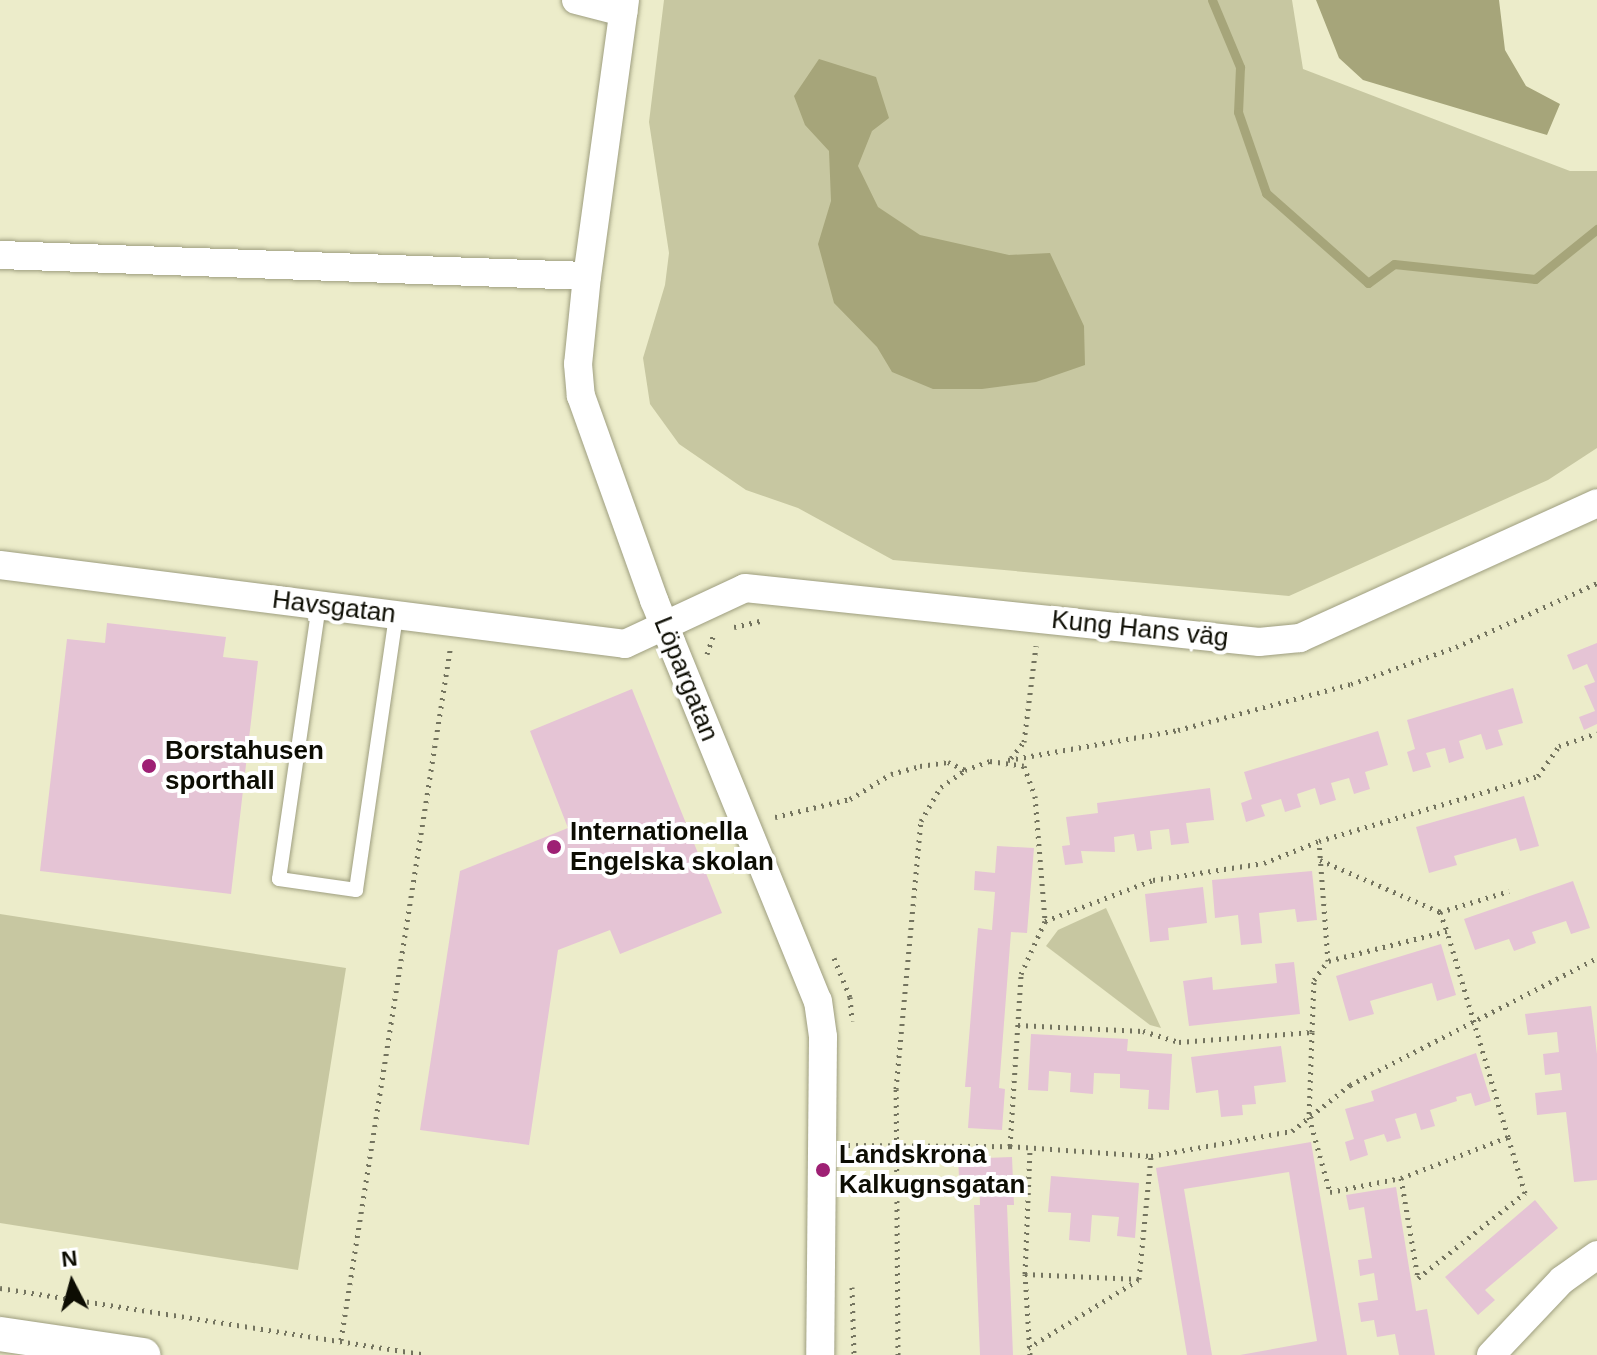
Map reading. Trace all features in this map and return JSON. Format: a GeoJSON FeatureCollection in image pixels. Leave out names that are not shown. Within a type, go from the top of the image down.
{"type":"FeatureCollection","features":[{"type":"Feature","properties":{"kind":"street"},"geometry":{"type":"LineString","coordinates":[[576,0],[624,6]]}},
{"type":"Feature","properties":{"kind":"street","name":"Löpargatan"},"geometry":{"type":"LineString","coordinates":[[624,6],[587,276],[578,364],[581,396],[665,627],[818,1001],[823,1037],[820,1355]]}},
{"type":"Feature","properties":{"kind":"street"},"geometry":{"type":"LineString","coordinates":[[0,255],[587,276]]}},
{"type":"Feature","properties":{"kind":"street","name":"Kung Hans väg"},"geometry":{"type":"LineString","coordinates":[[665,627],[705,622],[745,588],[1259,642],[1300,638],[1597,503]]}},
{"type":"Feature","properties":{"kind":"street","name":"Havsgatan"},"geometry":{"type":"LineString","coordinates":[[0,565],[625,644],[665,627]]}},
{"type":"Feature","properties":{"kind":"street"},"geometry":{"type":"LineString","coordinates":[[1491,1355],[1562,1280],[1597,1255]]}},
{"type":"Feature","properties":{"kind":"street"},"geometry":{"type":"LineString","coordinates":[[0,1334],[143,1355]]}},
{"type":"Feature","properties":{"kind":"lane"},"geometry":{"type":"LineString","coordinates":[[319,605],[279,879],[356,890],[396,615]]}},
{"type":"Feature","properties":{"kind":"path"},"geometry":{"type":"LineString","coordinates":[[898,1355],[896,1089],[921,821],[941,787],[965,770],[1178,730],[1351,684],[1456,647],[1597,583]]}},
{"type":"Feature","properties":{"kind":"path"},"geometry":{"type":"LineString","coordinates":[[341,1340],[454,623]]}},
{"type":"Feature","properties":{"kind":"path"},"geometry":{"type":"LineString","coordinates":[[1007,760],[1024,742],[1037,637]]}},
{"type":"Feature","properties":{"kind":"path"},"geometry":{"type":"LineString","coordinates":[[1045,921],[1153,880],[1264,863],[1319,841],[1538,776],[1559,746],[1597,733]]}},
{"type":"Feature","properties":{"kind":"path"},"geometry":{"type":"LineString","coordinates":[[1007,760],[1024,766],[1035,796],[1045,921],[1021,974],[1010,1146]]}},
{"type":"Feature","properties":{"kind":"path"},"geometry":{"type":"LineString","coordinates":[[775,817],[850,799],[891,774],[920,766],[948,762],[965,770]]}},
{"type":"Feature","properties":{"kind":"path"},"geometry":{"type":"LineString","coordinates":[[1319,841],[1328,961]]}},
{"type":"Feature","properties":{"kind":"path"},"geometry":{"type":"LineString","coordinates":[[1320,860],[1440,912],[1509,891]]}},
{"type":"Feature","properties":{"kind":"path"},"geometry":{"type":"LineString","coordinates":[[1401,1178],[1418,1278],[1525,1193],[1476,1020],[1440,912]]}},
{"type":"Feature","properties":{"kind":"path"},"geometry":{"type":"LineString","coordinates":[[1447,931],[1328,961],[1314,980],[1309,1117],[1330,1192],[1401,1178],[1508,1137]]}},
{"type":"Feature","properties":{"kind":"path"},"geometry":{"type":"LineString","coordinates":[[848,1145],[1010,1146],[1151,1156],[1292,1131],[1350,1085],[1597,958]]}},
{"type":"Feature","properties":{"kind":"path"},"geometry":{"type":"LineString","coordinates":[[1018,1025],[1143,1031],[1179,1042],[1312,1032]]}},
{"type":"Feature","properties":{"kind":"path"},"geometry":{"type":"LineString","coordinates":[[1029,1352],[1025,1274],[1030,1147]]}},
{"type":"Feature","properties":{"kind":"path"},"geometry":{"type":"LineString","coordinates":[[1139,1279],[1151,1156]]}},
{"type":"Feature","properties":{"kind":"path"},"geometry":{"type":"LineString","coordinates":[[1025,1274],[1139,1279]]}},
{"type":"Feature","properties":{"kind":"path"},"geometry":{"type":"LineString","coordinates":[[1029,1352],[1139,1279]]}},
{"type":"Feature","properties":{"kind":"path"},"geometry":{"type":"LineString","coordinates":[[0,1288],[426,1355]]}},
{"type":"Feature","properties":{"kind":"green space"},"geometry":{"type":"Polygon","coordinates":[[[664,0],[1292,0],[1303,69],[1570,171],[1597,171],[1597,448],[1548,480],[1289,596],[893,560],[798,508],[746,490],[679,444],[650,404],[643,358],[665,285],[669,253],[649,122],[664,0]]]}},
{"type":"Feature","properties":{"kind":"green space"},"geometry":{"type":"Polygon","coordinates":[[[1106,908],[1161,1028],[1150,1025],[1046,946],[1058,930],[1106,908]]]}},
{"type":"Feature","properties":{"kind":"green space"},"geometry":{"type":"Polygon","coordinates":[[[0,914],[346,968],[298,1270],[0,1223],[0,914]]]}},
{"type":"Feature","properties":{"kind":"shaded area"},"geometry":{"type":"Polygon","coordinates":[[[1316,0],[1499,0],[1505,50],[1526,86],[1560,104],[1547,135],[1363,80],[1339,58],[1316,0]]]}},
{"type":"Feature","properties":{"kind":"shaded area"},"geometry":{"type":"Polygon","coordinates":[[[819,59],[876,77],[889,118],[872,131],[858,166],[878,207],[920,235],[1009,255],[1050,253],[1084,326],[1085,365],[1036,382],[982,389],[933,389],[892,372],[877,347],[834,303],[818,244],[831,201],[829,151],[805,125],[794,96],[819,59]]]}},
{"type":"Feature","properties":{"kind":"building","name":"Borstahusen sporthall"},"geometry":{"type":"Polygon","coordinates":[[[107,623],[226,637],[223,657],[258,661],[231,894],[40,871],[67,639],[105,643],[107,623]]]}},
{"type":"Feature","properties":{"kind":"building"},"geometry":{"type":"Polygon","coordinates":[[[1597,643],[1597,724],[1584,730],[1579,717],[1595,711],[1584,686],[1595,682],[1587,664],[1573,670],[1567,655],[1597,643]]]}},
{"type":"Feature","properties":{"kind":"building"},"geometry":{"type":"Polygon","coordinates":[[[1513,688],[1523,723],[1498,730],[1503,745],[1486,750],[1481,734],[1459,741],[1464,758],[1449,763],[1445,748],[1426,753],[1431,767],[1413,772],[1407,752],[1415,749],[1407,720],[1513,688]]]}},
{"type":"Feature","properties":{"kind":"building"},"geometry":{"type":"Polygon","coordinates":[[[632,689],[722,913],[620,954],[610,930],[558,950],[529,1145],[420,1130],[460,871],[568,828],[530,731],[632,689]]]}},
{"type":"Feature","properties":{"kind":"building"},"geometry":{"type":"Polygon","coordinates":[[[1378,731],[1388,765],[1365,772],[1370,789],[1354,794],[1349,778],[1331,783],[1336,800],[1320,805],[1315,788],[1297,794],[1301,807],[1285,812],[1281,799],[1261,805],[1265,816],[1246,822],[1241,803],[1252,799],[1244,772],[1378,731]]]}},
{"type":"Feature","properties":{"kind":"building"},"geometry":{"type":"Polygon","coordinates":[[[1210,788],[1214,820],[1186,823],[1189,843],[1171,845],[1169,829],[1150,831],[1152,849],[1137,851],[1134,834],[1114,837],[1115,852],[1081,851],[1083,863],[1065,865],[1062,846],[1070,845],[1066,817],[1098,813],[1097,803],[1210,788]]]}},
{"type":"Feature","properties":{"kind":"building"},"geometry":{"type":"Polygon","coordinates":[[[1524,796],[1539,846],[1520,851],[1516,838],[1454,856],[1457,865],[1429,873],[1416,827],[1524,796]]]}},
{"type":"Feature","properties":{"kind":"building"},"geometry":{"type":"Polygon","coordinates":[[[997,846],[1034,848],[1027,933],[1011,932],[999,1088],[1005,1089],[1002,1130],[968,1128],[971,1087],[965,1087],[978,928],[992,930],[995,892],[974,890],[975,871],[995,873],[997,846]]]}},
{"type":"Feature","properties":{"kind":"building"},"geometry":{"type":"Polygon","coordinates":[[[1312,871],[1317,920],[1297,922],[1295,909],[1259,913],[1262,943],[1241,945],[1238,915],[1215,918],[1212,880],[1312,871]]]}},
{"type":"Feature","properties":{"kind":"building"},"geometry":{"type":"Polygon","coordinates":[[[1573,881],[1590,928],[1571,934],[1566,921],[1532,932],[1536,943],[1514,951],[1509,939],[1475,950],[1464,919],[1573,881]]]}},
{"type":"Feature","properties":{"kind":"building"},"geometry":{"type":"Polygon","coordinates":[[[1203,887],[1207,923],[1168,928],[1169,940],[1150,942],[1145,894],[1203,887]]]}},
{"type":"Feature","properties":{"kind":"building"},"geometry":{"type":"Polygon","coordinates":[[[1441,944],[1456,995],[1437,1001],[1432,983],[1370,1001],[1374,1014],[1349,1021],[1336,976],[1441,944]]]}},
{"type":"Feature","properties":{"kind":"building"},"geometry":{"type":"Polygon","coordinates":[[[1294,962],[1300,1014],[1189,1026],[1183,981],[1212,977],[1213,990],[1277,983],[1275,964],[1294,962]]]}},
{"type":"Feature","properties":{"kind":"building"},"geometry":{"type":"Polygon","coordinates":[[[1591,1006],[1597,1054],[1597,1180],[1574,1182],[1566,1112],[1537,1115],[1535,1093],[1562,1090],[1560,1073],[1545,1075],[1543,1054],[1559,1052],[1557,1032],[1528,1035],[1525,1014],[1591,1006]]]}},
{"type":"Feature","properties":{"kind":"building"},"geometry":{"type":"Polygon","coordinates":[[[1031,1034],[1128,1039],[1127,1051],[1172,1054],[1169,1110],[1148,1109],[1149,1090],[1120,1088],[1120,1074],[1094,1073],[1093,1094],[1070,1092],[1071,1073],[1049,1071],[1048,1091],[1028,1090],[1031,1034]]]}},
{"type":"Feature","properties":{"kind":"building"},"geometry":{"type":"Polygon","coordinates":[[[1281,1046],[1286,1082],[1254,1086],[1256,1104],[1242,1105],[1243,1115],[1221,1117],[1218,1090],[1196,1093],[1191,1057],[1281,1046]]]}},
{"type":"Feature","properties":{"kind":"building"},"geometry":{"type":"Polygon","coordinates":[[[1476,1053],[1491,1101],[1475,1106],[1471,1093],[1456,1097],[1457,1101],[1430,1110],[1435,1126],[1421,1130],[1416,1113],[1395,1119],[1401,1138],[1387,1142],[1384,1134],[1364,1140],[1368,1155],[1350,1161],[1345,1142],[1354,1139],[1345,1109],[1374,1101],[1371,1091],[1476,1053]]]}},
{"type":"Feature","properties":{"kind":"building"},"geometry":{"type":"Polygon","coordinates":[[[1311,1142],[1347,1355],[1240,1355],[1317,1341],[1289,1172],[1184,1189],[1212,1355],[1187,1355],[1156,1168],[1311,1142]]]}},
{"type":"Feature","properties":{"kind":"building"},"geometry":{"type":"Polygon","coordinates":[[[1012,1157],[1014,1205],[1007,1205],[1013,1355],[980,1355],[974,1205],[980,1205],[979,1177],[959,1177],[958,1159],[1012,1157]]]}},
{"type":"Feature","properties":{"kind":"building"},"geometry":{"type":"Polygon","coordinates":[[[1051,1176],[1139,1183],[1135,1238],[1117,1236],[1119,1217],[1092,1215],[1090,1242],[1069,1240],[1071,1213],[1048,1212],[1051,1176]]]}},
{"type":"Feature","properties":{"kind":"building"},"geometry":{"type":"Polygon","coordinates":[[[1396,1187],[1416,1311],[1427,1309],[1435,1355],[1399,1355],[1395,1334],[1377,1337],[1374,1320],[1361,1322],[1358,1303],[1378,1300],[1374,1273],[1360,1276],[1358,1260],[1372,1258],[1364,1207],[1349,1210],[1346,1195],[1396,1187]]]}},
{"type":"Feature","properties":{"kind":"building"},"geometry":{"type":"Polygon","coordinates":[[[1535,1200],[1558,1228],[1485,1290],[1495,1300],[1478,1315],[1445,1277],[1535,1200]]]}},
{"type":"Feature","properties":{"kind":"waterway"},"geometry":{"type":"LineString","coordinates":[[1212,0],[1240,67],[1238,112],[1266,193],[1368,283],[1394,264],[1535,279],[1597,229]]}},
{"type":"Feature","properties":{"kind":"place","name":"Borstahusen sporthall"},"geometry":{"type":"Point","coordinates":[149,766]}},
{"type":"Feature","properties":{"kind":"place","name":"Internationella Engelska skolan"},"geometry":{"type":"Point","coordinates":[554,847]}},
{"type":"Feature","properties":{"kind":"place","name":"Landskrona Kalkugnsgatan"},"geometry":{"type":"Point","coordinates":[823,1170]}}]}
